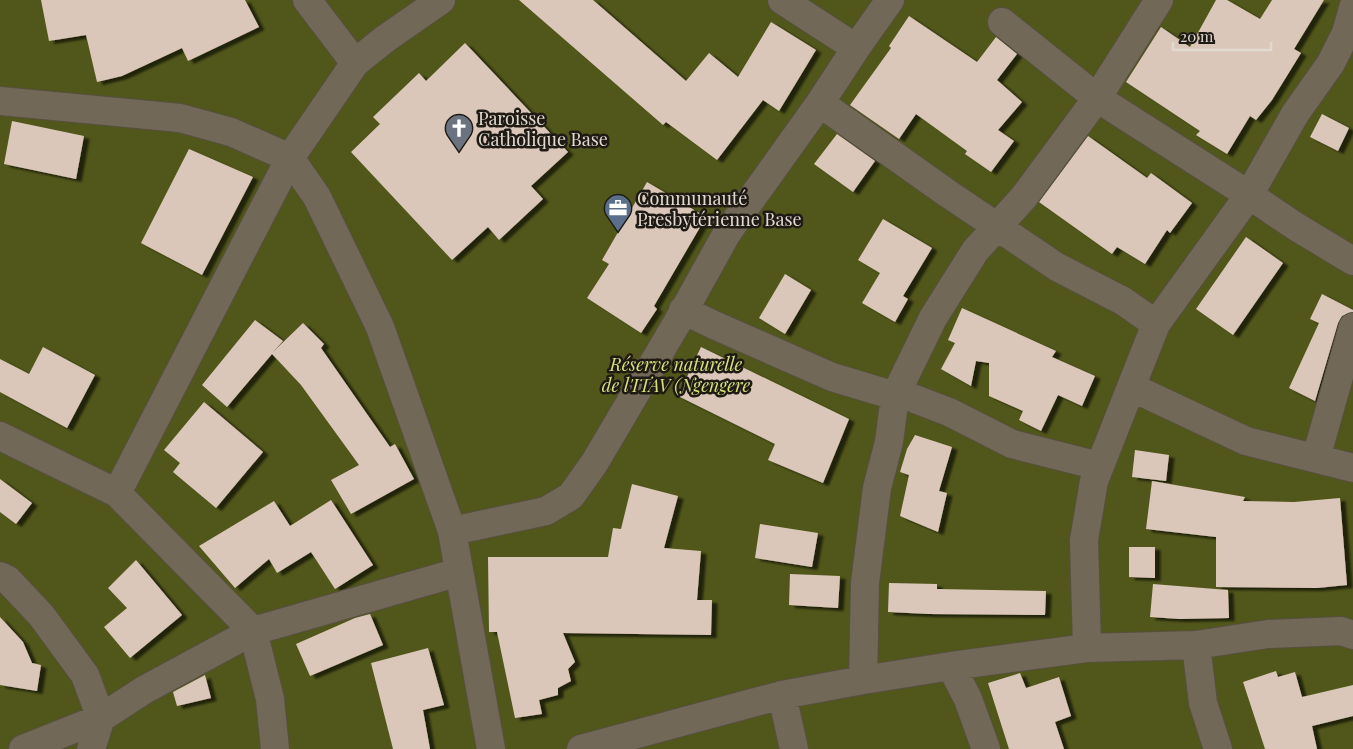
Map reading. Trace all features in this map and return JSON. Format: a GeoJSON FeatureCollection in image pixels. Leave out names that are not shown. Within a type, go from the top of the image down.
{"type":"FeatureCollection","features":[{"type":"Feature","properties":{"kind":"street"},"geometry":{"type":"LineString","coordinates":[[307,0],[355,63]]}},
{"type":"Feature","properties":{"kind":"street"},"geometry":{"type":"LineString","coordinates":[[117,493],[290,158],[355,63],[385,39],[441,0]]}},
{"type":"Feature","properties":{"kind":"street"},"geometry":{"type":"LineString","coordinates":[[782,0],[856,48]]}},
{"type":"Feature","properties":{"kind":"street"},"geometry":{"type":"LineString","coordinates":[[452,531],[546,511],[571,496],[595,462],[727,233],[820,104],[890,0]]}},
{"type":"Feature","properties":{"kind":"street"},"geometry":{"type":"LineString","coordinates":[[863,680],[865,583],[878,488],[889,442],[895,396],[933,318],[975,251],[1024,197],[1097,98],[1159,0]]}},
{"type":"Feature","properties":{"kind":"street"},"geometry":{"type":"LineString","coordinates":[[1087,648],[1084,540],[1094,481],[1156,324],[1250,195],[1295,114],[1331,64],[1346,33],[1353,8]]}},
{"type":"Feature","properties":{"kind":"street"},"geometry":{"type":"LineString","coordinates":[[1002,22],[1097,98],[1250,195],[1295,226],[1353,260]]}},
{"type":"Feature","properties":{"kind":"street"},"geometry":{"type":"LineString","coordinates":[[0,101],[180,118],[231,132],[290,158],[317,197],[380,328],[452,531],[492,749]]}},
{"type":"Feature","properties":{"kind":"street"},"geometry":{"type":"LineString","coordinates":[[820,104],[997,227],[1057,266],[1123,302],[1156,324]]}},
{"type":"Feature","properties":{"kind":"street"},"geometry":{"type":"LineString","coordinates":[[683,310],[832,377],[895,396],[907,396],[949,412],[1012,444],[1099,466]]}},
{"type":"Feature","properties":{"kind":"street"},"geometry":{"type":"LineString","coordinates":[[1316,458],[1353,327]]}},
{"type":"Feature","properties":{"kind":"street"},"geometry":{"type":"LineString","coordinates":[[1131,387],[1246,441],[1353,468]]}},
{"type":"Feature","properties":{"kind":"street"},"geometry":{"type":"LineString","coordinates":[[0,436],[117,493],[253,631],[270,700],[275,749]]}},
{"type":"Feature","properties":{"kind":"street"},"geometry":{"type":"LineString","coordinates":[[23,749],[101,718],[144,690],[253,631],[459,572]]}},
{"type":"Feature","properties":{"kind":"street"},"geometry":{"type":"LineString","coordinates":[[0,576],[8,580],[41,615],[85,675],[101,718],[92,749]]}},
{"type":"Feature","properties":{"kind":"street"},"geometry":{"type":"LineString","coordinates":[[582,749],[782,695],[951,666],[1087,648],[1196,644],[1268,634],[1340,631],[1353,635]]}},
{"type":"Feature","properties":{"kind":"street"},"geometry":{"type":"LineString","coordinates":[[1196,644],[1203,703],[1218,749]]}},
{"type":"Feature","properties":{"kind":"street"},"geometry":{"type":"LineString","coordinates":[[951,666],[968,700],[986,749]]}},
{"type":"Feature","properties":{"kind":"street"},"geometry":{"type":"LineString","coordinates":[[782,695],[794,749]]}},
{"type":"Feature","properties":{"kind":"green space","name":"Réserve naturelle de l'ITAV (Ngengere"},"geometry":{"type":"Polygon","coordinates":[[[0,0],[1353,0],[1353,749],[0,749],[0,0]]]}},
{"type":"Feature","properties":{"kind":"building"},"geometry":{"type":"Polygon","coordinates":[[[41,0],[245,0],[259,27],[188,61],[182,48],[122,76],[97,82],[86,35],[49,41],[41,0]]]}},
{"type":"Feature","properties":{"kind":"building"},"geometry":{"type":"Polygon","coordinates":[[[519,0],[593,0],[686,81],[709,53],[738,77],[771,22],[816,50],[779,111],[763,100],[717,160],[666,122],[663,125],[519,0]]]}},
{"type":"Feature","properties":{"kind":"building"},"geometry":{"type":"Polygon","coordinates":[[[1216,0],[1227,0],[1260,19],[1272,0],[1324,0],[1294,49],[1301,53],[1272,100],[1256,120],[1250,116],[1227,154],[1196,135],[1200,131],[1126,82],[1161,27],[1190,47],[1216,0]]]}},
{"type":"Feature","properties":{"kind":"building"},"geometry":{"type":"Polygon","coordinates":[[[909,16],[977,62],[996,37],[1017,54],[997,80],[1022,102],[998,130],[1014,141],[991,172],[965,154],[967,151],[916,114],[899,139],[850,105],[891,48],[889,46],[909,16]]]}},
{"type":"Feature","properties":{"kind":"building","name":"Paroisse Catholique Base"},"geometry":{"type":"Polygon","coordinates":[[[465,43],[568,152],[531,186],[543,199],[499,240],[488,227],[452,260],[351,152],[380,124],[373,117],[419,73],[426,81],[465,43]]]}},
{"type":"Feature","properties":{"kind":"building"},"geometry":{"type":"Polygon","coordinates":[[[1322,114],[1349,128],[1338,151],[1310,137],[1322,114]]]}},
{"type":"Feature","properties":{"kind":"building"},"geometry":{"type":"Polygon","coordinates":[[[12,121],[84,136],[76,179],[4,164],[12,121]]]}},
{"type":"Feature","properties":{"kind":"building"},"geometry":{"type":"Polygon","coordinates":[[[837,134],[875,161],[853,192],[814,164],[837,134]]]}},
{"type":"Feature","properties":{"kind":"building"},"geometry":{"type":"Polygon","coordinates":[[[1088,136],[1147,178],[1151,173],[1192,203],[1170,233],[1167,230],[1145,264],[1117,247],[1112,254],[1039,202],[1088,136]]]}},
{"type":"Feature","properties":{"kind":"building"},"geometry":{"type":"Polygon","coordinates":[[[189,149],[253,177],[202,275],[141,243],[189,149]]]}},
{"type":"Feature","properties":{"kind":"building"},"geometry":{"type":"Polygon","coordinates":[[[647,182],[706,217],[654,306],[657,309],[641,333],[587,298],[609,264],[602,260],[647,182]]]}},
{"type":"Feature","properties":{"kind":"building"},"geometry":{"type":"Polygon","coordinates":[[[883,219],[932,248],[903,296],[908,299],[895,322],[862,303],[880,273],[858,260],[883,219]]]}},
{"type":"Feature","properties":{"kind":"building"},"geometry":{"type":"Polygon","coordinates":[[[1246,237],[1283,263],[1233,335],[1196,309],[1246,237]]]}},
{"type":"Feature","properties":{"kind":"building"},"geometry":{"type":"Polygon","coordinates":[[[785,274],[811,290],[785,334],[759,318],[785,274]]]}},
{"type":"Feature","properties":{"kind":"building"},"geometry":{"type":"Polygon","coordinates":[[[1322,294],[1353,310],[1353,312],[1342,316],[1338,323],[1315,401],[1289,388],[1319,323],[1310,319],[1322,294]]]}},
{"type":"Feature","properties":{"kind":"building"},"geometry":{"type":"Polygon","coordinates":[[[962,308],[1056,351],[1052,357],[1095,376],[1082,406],[1058,395],[1041,431],[1019,420],[1023,411],[989,396],[989,363],[976,361],[971,386],[941,369],[955,343],[948,340],[962,308]]]}},
{"type":"Feature","properties":{"kind":"building"},"geometry":{"type":"Polygon","coordinates":[[[255,320],[283,341],[273,352],[303,323],[324,344],[321,348],[390,447],[395,444],[414,479],[351,514],[331,480],[359,465],[301,385],[272,354],[227,407],[202,385],[255,320]]]}},
{"type":"Feature","properties":{"kind":"building"},"geometry":{"type":"Polygon","coordinates":[[[43,347],[95,375],[67,428],[0,392],[0,359],[29,374],[43,347]]]}},
{"type":"Feature","properties":{"kind":"building"},"geometry":{"type":"Polygon","coordinates":[[[701,347],[849,419],[823,483],[768,460],[775,444],[678,396],[701,347]]]}},
{"type":"Feature","properties":{"kind":"building"},"geometry":{"type":"Polygon","coordinates":[[[204,402],[263,452],[216,508],[173,472],[180,463],[164,450],[204,402]]]}},
{"type":"Feature","properties":{"kind":"building"},"geometry":{"type":"Polygon","coordinates":[[[915,435],[952,447],[939,491],[947,493],[938,532],[900,516],[909,475],[900,472],[907,449],[915,435]]]}},
{"type":"Feature","properties":{"kind":"building"},"geometry":{"type":"Polygon","coordinates":[[[1135,450],[1169,455],[1166,481],[1132,477],[1135,450]]]}},
{"type":"Feature","properties":{"kind":"building"},"geometry":{"type":"Polygon","coordinates":[[[0,479],[32,503],[16,524],[0,512],[0,479]]]}},
{"type":"Feature","properties":{"kind":"building"},"geometry":{"type":"Polygon","coordinates":[[[1152,481],[1245,497],[1243,501],[1294,502],[1340,498],[1347,585],[1317,588],[1216,587],[1216,537],[1146,529],[1152,481]]]}},
{"type":"Feature","properties":{"kind":"building"},"geometry":{"type":"Polygon","coordinates":[[[632,484],[678,496],[664,548],[701,551],[697,600],[712,600],[711,635],[563,633],[575,662],[568,669],[571,681],[558,688],[558,695],[539,700],[542,714],[515,718],[497,632],[489,632],[488,557],[608,557],[613,528],[621,529],[632,484]]]}},
{"type":"Feature","properties":{"kind":"building"},"geometry":{"type":"Polygon","coordinates":[[[331,500],[373,565],[335,589],[311,552],[277,573],[269,559],[235,588],[199,546],[274,501],[290,526],[331,500]]]}},
{"type":"Feature","properties":{"kind":"building"},"geometry":{"type":"Polygon","coordinates":[[[760,524],[818,533],[812,567],[755,558],[760,524]]]}},
{"type":"Feature","properties":{"kind":"building"},"geometry":{"type":"Polygon","coordinates":[[[1129,547],[1155,547],[1155,578],[1129,577],[1129,547]]]}},
{"type":"Feature","properties":{"kind":"building"},"geometry":{"type":"Polygon","coordinates":[[[136,560],[182,615],[130,658],[104,627],[127,608],[108,588],[136,560]]]}},
{"type":"Feature","properties":{"kind":"building"},"geometry":{"type":"Polygon","coordinates":[[[790,574],[840,576],[838,608],[789,605],[790,574]]]}},
{"type":"Feature","properties":{"kind":"building"},"geometry":{"type":"Polygon","coordinates":[[[889,583],[937,584],[937,589],[1046,591],[1045,615],[888,612],[889,583]]]}},
{"type":"Feature","properties":{"kind":"building"},"geometry":{"type":"Polygon","coordinates":[[[1153,584],[1228,590],[1229,618],[1180,619],[1150,617],[1153,584]]]}},
{"type":"Feature","properties":{"kind":"building"},"geometry":{"type":"Polygon","coordinates":[[[370,614],[383,645],[310,676],[296,644],[355,618],[370,614]]]}},
{"type":"Feature","properties":{"kind":"building"},"geometry":{"type":"Polygon","coordinates":[[[0,617],[23,642],[32,663],[41,665],[37,691],[0,685],[0,617]]]}},
{"type":"Feature","properties":{"kind":"building"},"geometry":{"type":"Polygon","coordinates":[[[428,648],[444,705],[423,710],[430,749],[393,749],[371,663],[428,648]]]}},
{"type":"Feature","properties":{"kind":"building"},"geometry":{"type":"Polygon","coordinates":[[[1276,671],[1278,677],[1295,672],[1302,697],[1353,685],[1353,716],[1312,726],[1317,749],[1265,749],[1243,682],[1276,671]]]}},
{"type":"Feature","properties":{"kind":"building"},"geometry":{"type":"Polygon","coordinates":[[[1020,673],[1026,688],[1059,677],[1071,716],[1055,722],[1064,749],[1009,749],[988,683],[1020,673]]]}},
{"type":"Feature","properties":{"kind":"building"},"geometry":{"type":"Polygon","coordinates":[[[205,675],[211,698],[177,706],[173,692],[205,675]]]}},
{"type":"Feature","properties":{"kind":"place","name":"Paroisse Catholique Base"},"geometry":{"type":"Point","coordinates":[459,152]}},
{"type":"Feature","properties":{"kind":"place","name":"Communauté Presbytérienne Base"},"geometry":{"type":"Point","coordinates":[618,232]}}]}
